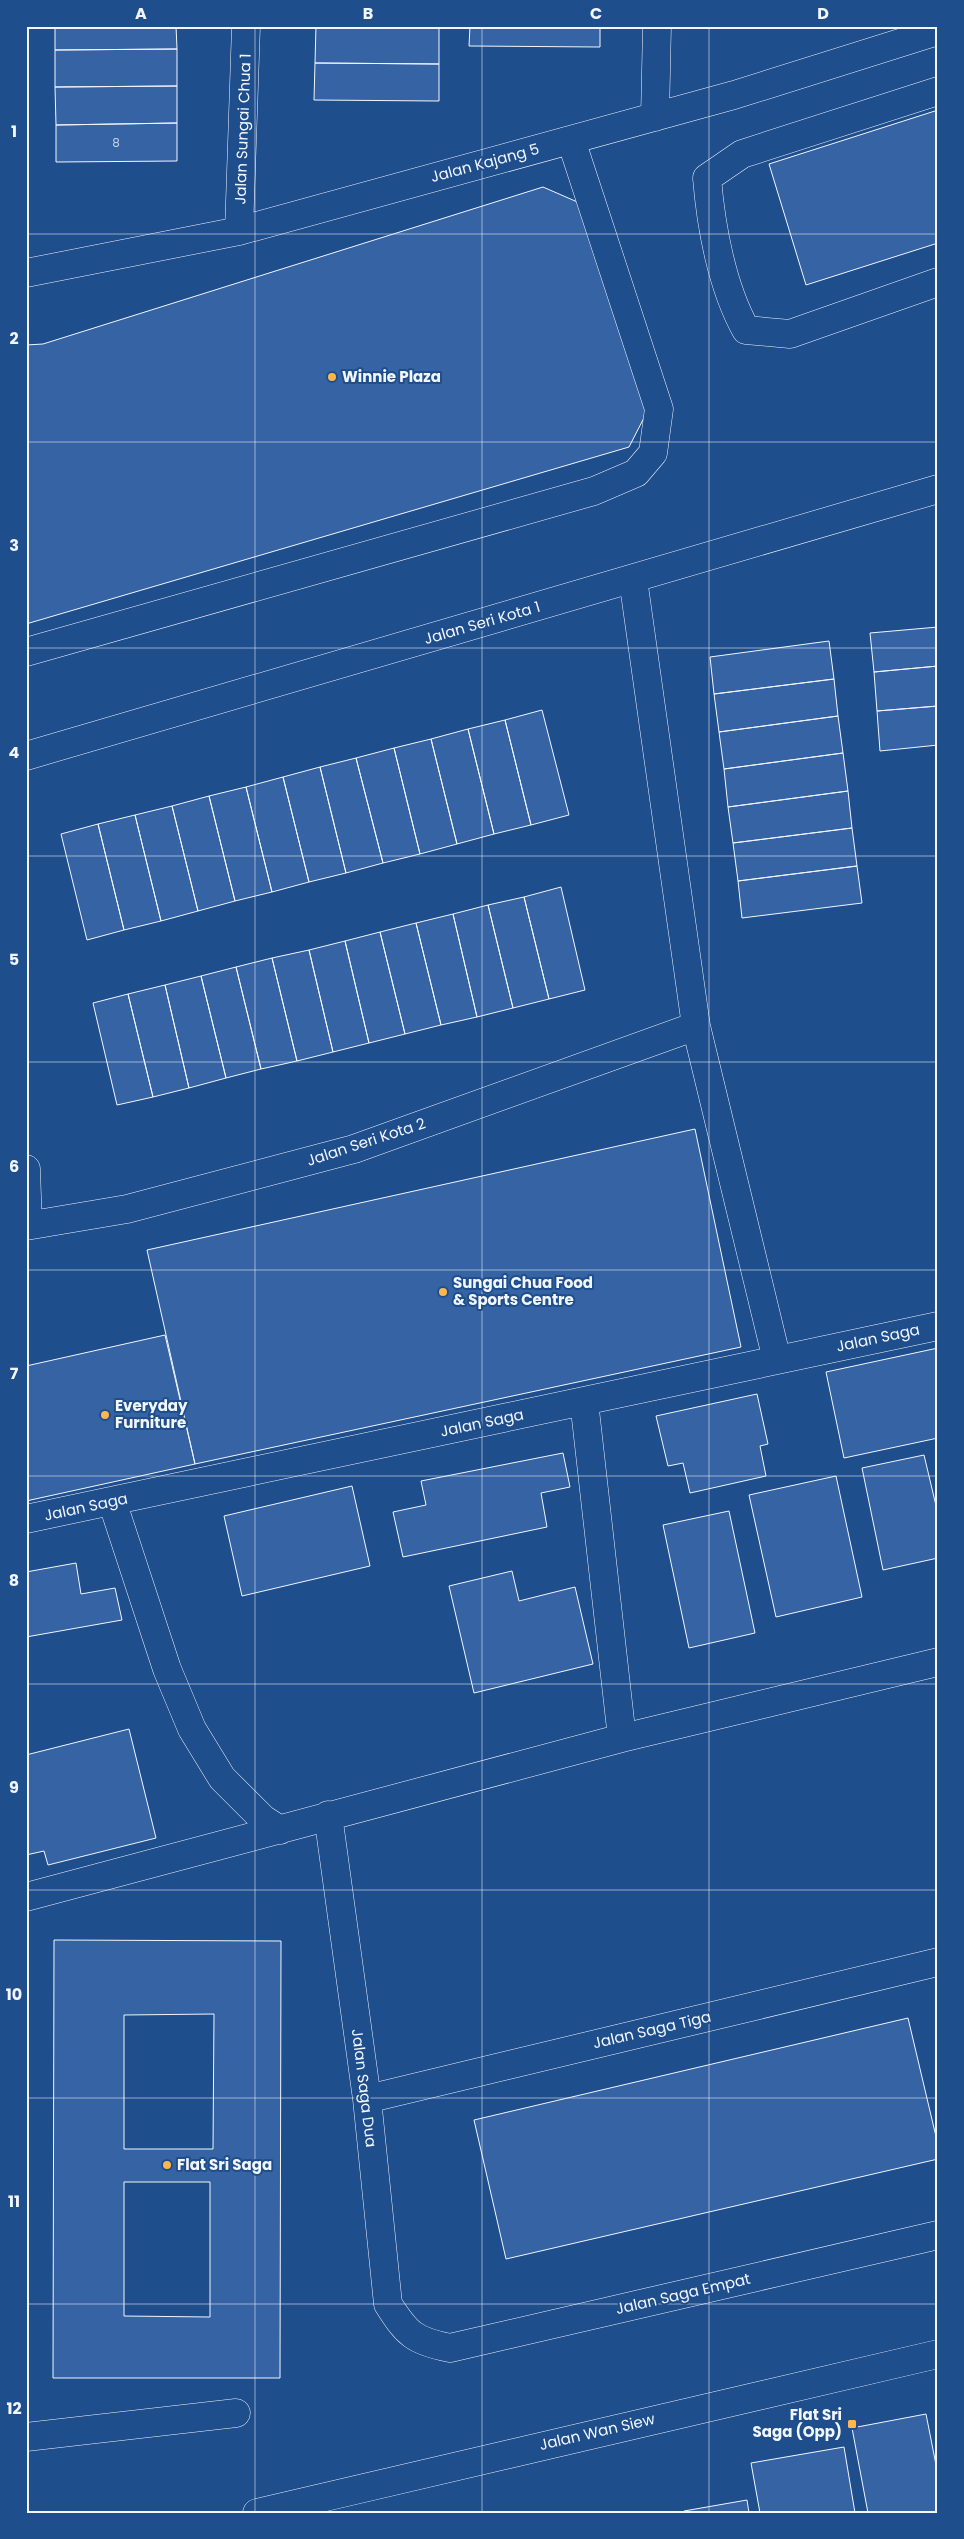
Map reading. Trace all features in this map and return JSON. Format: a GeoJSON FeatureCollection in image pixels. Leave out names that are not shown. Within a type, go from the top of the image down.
{"type":"FeatureCollection","features":[{"type":"Feature","properties":{"kind":"street","name":"Jalan Sungai Chua 1"},"geometry":{"type":"LineString","coordinates":[[239,231],[246,26]]}},
{"type":"Feature","properties":{"kind":"street"},"geometry":{"type":"LineString","coordinates":[[655,117],[657,26]]}},
{"type":"Feature","properties":{"kind":"street","name":"Jalan Kajang 5"},"geometry":{"type":"LineString","coordinates":[[26,273],[239,231],[734,95],[938,31]]}},
{"type":"Feature","properties":{"kind":"street"},"geometry":{"type":"LineString","coordinates":[[938,91],[742,154],[707,178],[710,215],[734,308],[746,330],[790,334],[938,282]]}},
{"type":"Feature","properties":{"kind":"street"},"geometry":{"type":"LineString","coordinates":[[26,652],[594,491],[636,473],[653,453],[659,410],[571,140]]}},
{"type":"Feature","properties":{"kind":"street","name":"Jalan Seri Kota 1"},"geometry":{"type":"LineString","coordinates":[[26,756],[938,489]]}},
{"type":"Feature","properties":{"kind":"street"},"geometry":{"type":"LineString","coordinates":[[633,579],[696,1026],[777,1360]]}},
{"type":"Feature","properties":{"kind":"street","name":"Jalan Seri Kota 2"},"geometry":{"type":"LineString","coordinates":[[27,1226],[126,1209],[354,1149],[696,1026]]}},
{"type":"Feature","properties":{"kind":"street"},"geometry":{"type":"LineString","coordinates":[[26,1169],[27,1226]]}},
{"type":"Feature","properties":{"kind":"street","name":"Jalan Saga"},"geometry":{"type":"LineString","coordinates":[[26,1519],[938,1326]]}},
{"type":"Feature","properties":{"kind":"street"},"geometry":{"type":"LineString","coordinates":[[584,1401],[622,1738]]}},
{"type":"Feature","properties":{"kind":"street"},"geometry":{"type":"LineString","coordinates":[[112,1501],[167,1669],[192,1729],[222,1778],[257,1814],[280,1830]]}},
{"type":"Feature","properties":{"kind":"street"},"geometry":{"type":"LineString","coordinates":[[26,1896],[622,1738],[938,1662]]}},
{"type":"Feature","properties":{"kind":"street","name":"Jalan Saga Dua"},"geometry":{"type":"LineString","coordinates":[[328,1815],[367,2099],[388,2304],[404,2330],[428,2344]]}},
{"type":"Feature","properties":{"kind":"street","name":"Jalan Saga Tiga"},"geometry":{"type":"LineString","coordinates":[[367,2099],[938,1962]]}},
{"type":"Feature","properties":{"kind":"street","name":"Jalan Saga Empat"},"geometry":{"type":"LineString","coordinates":[[428,2344],[450,2348],[938,2235]]}},
{"type":"Feature","properties":{"kind":"street","name":"Jalan Wan Siew"},"geometry":{"type":"LineString","coordinates":[[257,2513],[938,2354]]}},
{"type":"Feature","properties":{"kind":"street"},"geometry":{"type":"LineString","coordinates":[[26,2437],[236,2414]]}},
{"type":"Feature","properties":{"kind":"building"},"geometry":{"type":"Polygon","coordinates":[[[55,26],[176,26],[177,49],[55,50],[55,26]]]}},
{"type":"Feature","properties":{"kind":"building"},"geometry":{"type":"Polygon","coordinates":[[[316,26],[439,26],[439,64],[315,63],[316,26]]]}},
{"type":"Feature","properties":{"kind":"building"},"geometry":{"type":"Polygon","coordinates":[[[470,26],[600,26],[600,47],[469,46],[470,26]]]}},
{"type":"Feature","properties":{"kind":"building"},"geometry":{"type":"Polygon","coordinates":[[[177,49],[177,86],[55,87],[55,50],[177,49]]]}},
{"type":"Feature","properties":{"kind":"building"},"geometry":{"type":"Polygon","coordinates":[[[315,63],[439,64],[439,101],[314,100],[315,63]]]}},
{"type":"Feature","properties":{"kind":"building"},"geometry":{"type":"Polygon","coordinates":[[[177,86],[177,123],[56,125],[55,87],[177,86]]]}},
{"type":"Feature","properties":{"kind":"building"},"geometry":{"type":"Polygon","coordinates":[[[938,110],[938,243],[806,285],[769,164],[938,110]]]}},
{"type":"Feature","properties":{"kind":"building"},"geometry":{"type":"Polygon","coordinates":[[[177,123],[177,161],[56,162],[56,125],[177,123]]]}},
{"type":"Feature","properties":{"kind":"building","name":"Winnie Plaza"},"geometry":{"type":"Polygon","coordinates":[[[543,187],[582,204],[649,408],[629,447],[26,624],[26,345],[43,344],[543,187]]]}},
{"type":"Feature","properties":{"kind":"building"},"geometry":{"type":"Polygon","coordinates":[[[938,627],[938,666],[874,672],[870,633],[938,627]]]}},
{"type":"Feature","properties":{"kind":"building"},"geometry":{"type":"Polygon","coordinates":[[[829,641],[834,679],[714,694],[710,657],[829,641]]]}},
{"type":"Feature","properties":{"kind":"building"},"geometry":{"type":"Polygon","coordinates":[[[938,666],[938,706],[877,711],[874,672],[938,666]]]}},
{"type":"Feature","properties":{"kind":"building"},"geometry":{"type":"Polygon","coordinates":[[[834,679],[838,716],[719,732],[714,694],[834,679]]]}},
{"type":"Feature","properties":{"kind":"building"},"geometry":{"type":"Polygon","coordinates":[[[938,706],[938,745],[880,751],[877,711],[938,706]]]}},
{"type":"Feature","properties":{"kind":"building"},"geometry":{"type":"Polygon","coordinates":[[[542,710],[569,815],[531,825],[505,720],[542,710]]]}},
{"type":"Feature","properties":{"kind":"building"},"geometry":{"type":"Polygon","coordinates":[[[838,716],[843,753],[724,769],[719,732],[838,716]]]}},
{"type":"Feature","properties":{"kind":"building"},"geometry":{"type":"Polygon","coordinates":[[[505,720],[531,825],[494,834],[468,729],[505,720]]]}},
{"type":"Feature","properties":{"kind":"building"},"geometry":{"type":"Polygon","coordinates":[[[468,729],[494,834],[457,844],[431,739],[468,729]]]}},
{"type":"Feature","properties":{"kind":"building"},"geometry":{"type":"Polygon","coordinates":[[[431,739],[457,844],[420,854],[394,748],[431,739]]]}},
{"type":"Feature","properties":{"kind":"building"},"geometry":{"type":"Polygon","coordinates":[[[394,748],[420,854],[383,863],[356,758],[394,748]]]}},
{"type":"Feature","properties":{"kind":"building"},"geometry":{"type":"Polygon","coordinates":[[[843,753],[848,791],[728,807],[724,769],[843,753]]]}},
{"type":"Feature","properties":{"kind":"building"},"geometry":{"type":"Polygon","coordinates":[[[356,758],[383,863],[346,873],[320,767],[356,758]]]}},
{"type":"Feature","properties":{"kind":"building"},"geometry":{"type":"Polygon","coordinates":[[[320,767],[346,873],[309,882],[283,777],[320,767]]]}},
{"type":"Feature","properties":{"kind":"building"},"geometry":{"type":"Polygon","coordinates":[[[283,777],[309,882],[272,892],[246,787],[283,777]]]}},
{"type":"Feature","properties":{"kind":"building"},"geometry":{"type":"Polygon","coordinates":[[[246,787],[272,892],[235,901],[209,796],[246,787]]]}},
{"type":"Feature","properties":{"kind":"building"},"geometry":{"type":"Polygon","coordinates":[[[848,791],[852,828],[733,843],[728,807],[848,791]]]}},
{"type":"Feature","properties":{"kind":"building"},"geometry":{"type":"Polygon","coordinates":[[[209,796],[235,901],[198,911],[172,806],[209,796]]]}},
{"type":"Feature","properties":{"kind":"building"},"geometry":{"type":"Polygon","coordinates":[[[172,806],[198,911],[161,921],[135,815],[172,806]]]}},
{"type":"Feature","properties":{"kind":"building"},"geometry":{"type":"Polygon","coordinates":[[[135,815],[161,921],[124,930],[98,824],[135,815]]]}},
{"type":"Feature","properties":{"kind":"building"},"geometry":{"type":"Polygon","coordinates":[[[98,824],[124,930],[87,940],[61,834],[98,824]]]}},
{"type":"Feature","properties":{"kind":"building"},"geometry":{"type":"Polygon","coordinates":[[[852,828],[857,866],[738,881],[733,843],[852,828]]]}},
{"type":"Feature","properties":{"kind":"building"},"geometry":{"type":"Polygon","coordinates":[[[857,866],[862,903],[742,918],[738,881],[857,866]]]}},
{"type":"Feature","properties":{"kind":"building"},"geometry":{"type":"Polygon","coordinates":[[[561,887],[585,990],[549,999],[524,897],[561,887]]]}},
{"type":"Feature","properties":{"kind":"building"},"geometry":{"type":"Polygon","coordinates":[[[524,897],[549,999],[513,1008],[488,905],[524,897]]]}},
{"type":"Feature","properties":{"kind":"building"},"geometry":{"type":"Polygon","coordinates":[[[488,905],[513,1008],[477,1017],[453,914],[488,905]]]}},
{"type":"Feature","properties":{"kind":"building"},"geometry":{"type":"Polygon","coordinates":[[[453,914],[477,1017],[441,1025],[416,923],[453,914]]]}},
{"type":"Feature","properties":{"kind":"building"},"geometry":{"type":"Polygon","coordinates":[[[416,923],[441,1025],[405,1034],[380,932],[416,923]]]}},
{"type":"Feature","properties":{"kind":"building"},"geometry":{"type":"Polygon","coordinates":[[[380,932],[405,1034],[369,1043],[345,941],[380,932]]]}},
{"type":"Feature","properties":{"kind":"building"},"geometry":{"type":"Polygon","coordinates":[[[345,941],[369,1043],[333,1052],[309,950],[345,941]]]}},
{"type":"Feature","properties":{"kind":"building"},"geometry":{"type":"Polygon","coordinates":[[[309,950],[333,1052],[297,1061],[272,958],[309,950]]]}},
{"type":"Feature","properties":{"kind":"building"},"geometry":{"type":"Polygon","coordinates":[[[272,958],[297,1061],[261,1069],[236,967],[272,958]]]}},
{"type":"Feature","properties":{"kind":"building"},"geometry":{"type":"Polygon","coordinates":[[[236,967],[261,1069],[226,1078],[201,976],[236,967]]]}},
{"type":"Feature","properties":{"kind":"building"},"geometry":{"type":"Polygon","coordinates":[[[201,976],[226,1078],[189,1088],[165,985],[201,976]]]}},
{"type":"Feature","properties":{"kind":"building"},"geometry":{"type":"Polygon","coordinates":[[[165,985],[189,1088],[153,1097],[128,994],[165,985]]]}},
{"type":"Feature","properties":{"kind":"building"},"geometry":{"type":"Polygon","coordinates":[[[128,994],[153,1097],[117,1105],[93,1003],[128,994]]]}},
{"type":"Feature","properties":{"kind":"building","name":"Sungai Chua Food & Sports Centre"},"geometry":{"type":"Polygon","coordinates":[[[695,1129],[741,1347],[195,1464],[147,1250],[695,1129]]]}},
{"type":"Feature","properties":{"kind":"building","name":"Everyday Furniture"},"geometry":{"type":"Polygon","coordinates":[[[165,1335],[195,1464],[26,1501],[26,1366],[165,1335]]]}},
{"type":"Feature","properties":{"kind":"building"},"geometry":{"type":"Polygon","coordinates":[[[938,1348],[938,1438],[844,1458],[826,1372],[938,1348]]]}},
{"type":"Feature","properties":{"kind":"building"},"geometry":{"type":"Polygon","coordinates":[[[757,1394],[768,1444],[760,1446],[766,1476],[690,1493],[683,1463],[668,1466],[656,1416],[757,1394]]]}},
{"type":"Feature","properties":{"kind":"building"},"geometry":{"type":"Polygon","coordinates":[[[563,1453],[570,1487],[541,1493],[547,1527],[403,1557],[393,1512],[426,1505],[421,1481],[563,1453]]]}},
{"type":"Feature","properties":{"kind":"building"},"geometry":{"type":"Polygon","coordinates":[[[924,1455],[938,1514],[938,1558],[883,1570],[862,1468],[924,1455]]]}},
{"type":"Feature","properties":{"kind":"building"},"geometry":{"type":"Polygon","coordinates":[[[836,1476],[862,1597],[776,1617],[749,1495],[836,1476]]]}},
{"type":"Feature","properties":{"kind":"building"},"geometry":{"type":"Polygon","coordinates":[[[352,1486],[370,1566],[242,1596],[224,1516],[352,1486]]]}},
{"type":"Feature","properties":{"kind":"building"},"geometry":{"type":"Polygon","coordinates":[[[729,1511],[755,1633],[689,1648],[663,1525],[729,1511]]]}},
{"type":"Feature","properties":{"kind":"building"},"geometry":{"type":"Polygon","coordinates":[[[76,1563],[81,1594],[115,1588],[122,1620],[26,1637],[26,1572],[76,1563]]]}},
{"type":"Feature","properties":{"kind":"building"},"geometry":{"type":"Polygon","coordinates":[[[512,1571],[519,1601],[575,1587],[593,1664],[474,1693],[449,1586],[512,1571]]]}},
{"type":"Feature","properties":{"kind":"building"},"geometry":{"type":"Polygon","coordinates":[[[129,1729],[156,1838],[48,1865],[44,1851],[26,1855],[26,1755],[129,1729]]]}},
{"type":"Feature","properties":{"kind":"building","name":"Flat Sri Saga"},"geometry":{"type":"Polygon","coordinates":[[[54,1940],[281,1941],[280,2378],[53,2378],[54,1940]],[[214,2014],[124,2015],[124,2149],[213,2149],[214,2014]],[[124,2182],[124,2316],[210,2317],[210,2182],[124,2182]]]}},
{"type":"Feature","properties":{"kind":"building"},"geometry":{"type":"Polygon","coordinates":[[[908,2018],[938,2145],[938,2159],[506,2259],[474,2120],[908,2018]]]}},
{"type":"Feature","properties":{"kind":"building"},"geometry":{"type":"Polygon","coordinates":[[[926,2414],[938,2475],[938,2513],[868,2513],[852,2428],[926,2414]]]}},
{"type":"Feature","properties":{"kind":"building"},"geometry":{"type":"Polygon","coordinates":[[[844,2447],[855,2513],[760,2513],[751,2463],[844,2447]]]}},
{"type":"Feature","properties":{"kind":"building"},"geometry":{"type":"Polygon","coordinates":[[[747,2500],[749,2513],[684,2513],[684,2511],[747,2500]]]}},
{"type":"Feature","properties":{"kind":"place","name":"Winnie Plaza"},"geometry":{"type":"Point","coordinates":[332,377]}},
{"type":"Feature","properties":{"kind":"place","name":"Sungai Chua Food & Sports Centre"},"geometry":{"type":"Point","coordinates":[443,1292]}},
{"type":"Feature","properties":{"kind":"place","name":"Everyday Furniture"},"geometry":{"type":"Point","coordinates":[105,1415]}},
{"type":"Feature","properties":{"kind":"place","name":"Flat Sri Saga"},"geometry":{"type":"Point","coordinates":[167,2165]}},
{"type":"Feature","properties":{"kind":"place","name":"Flat Sri Saga (Opp)"},"geometry":{"type":"Point","coordinates":[852,2424]}}]}
